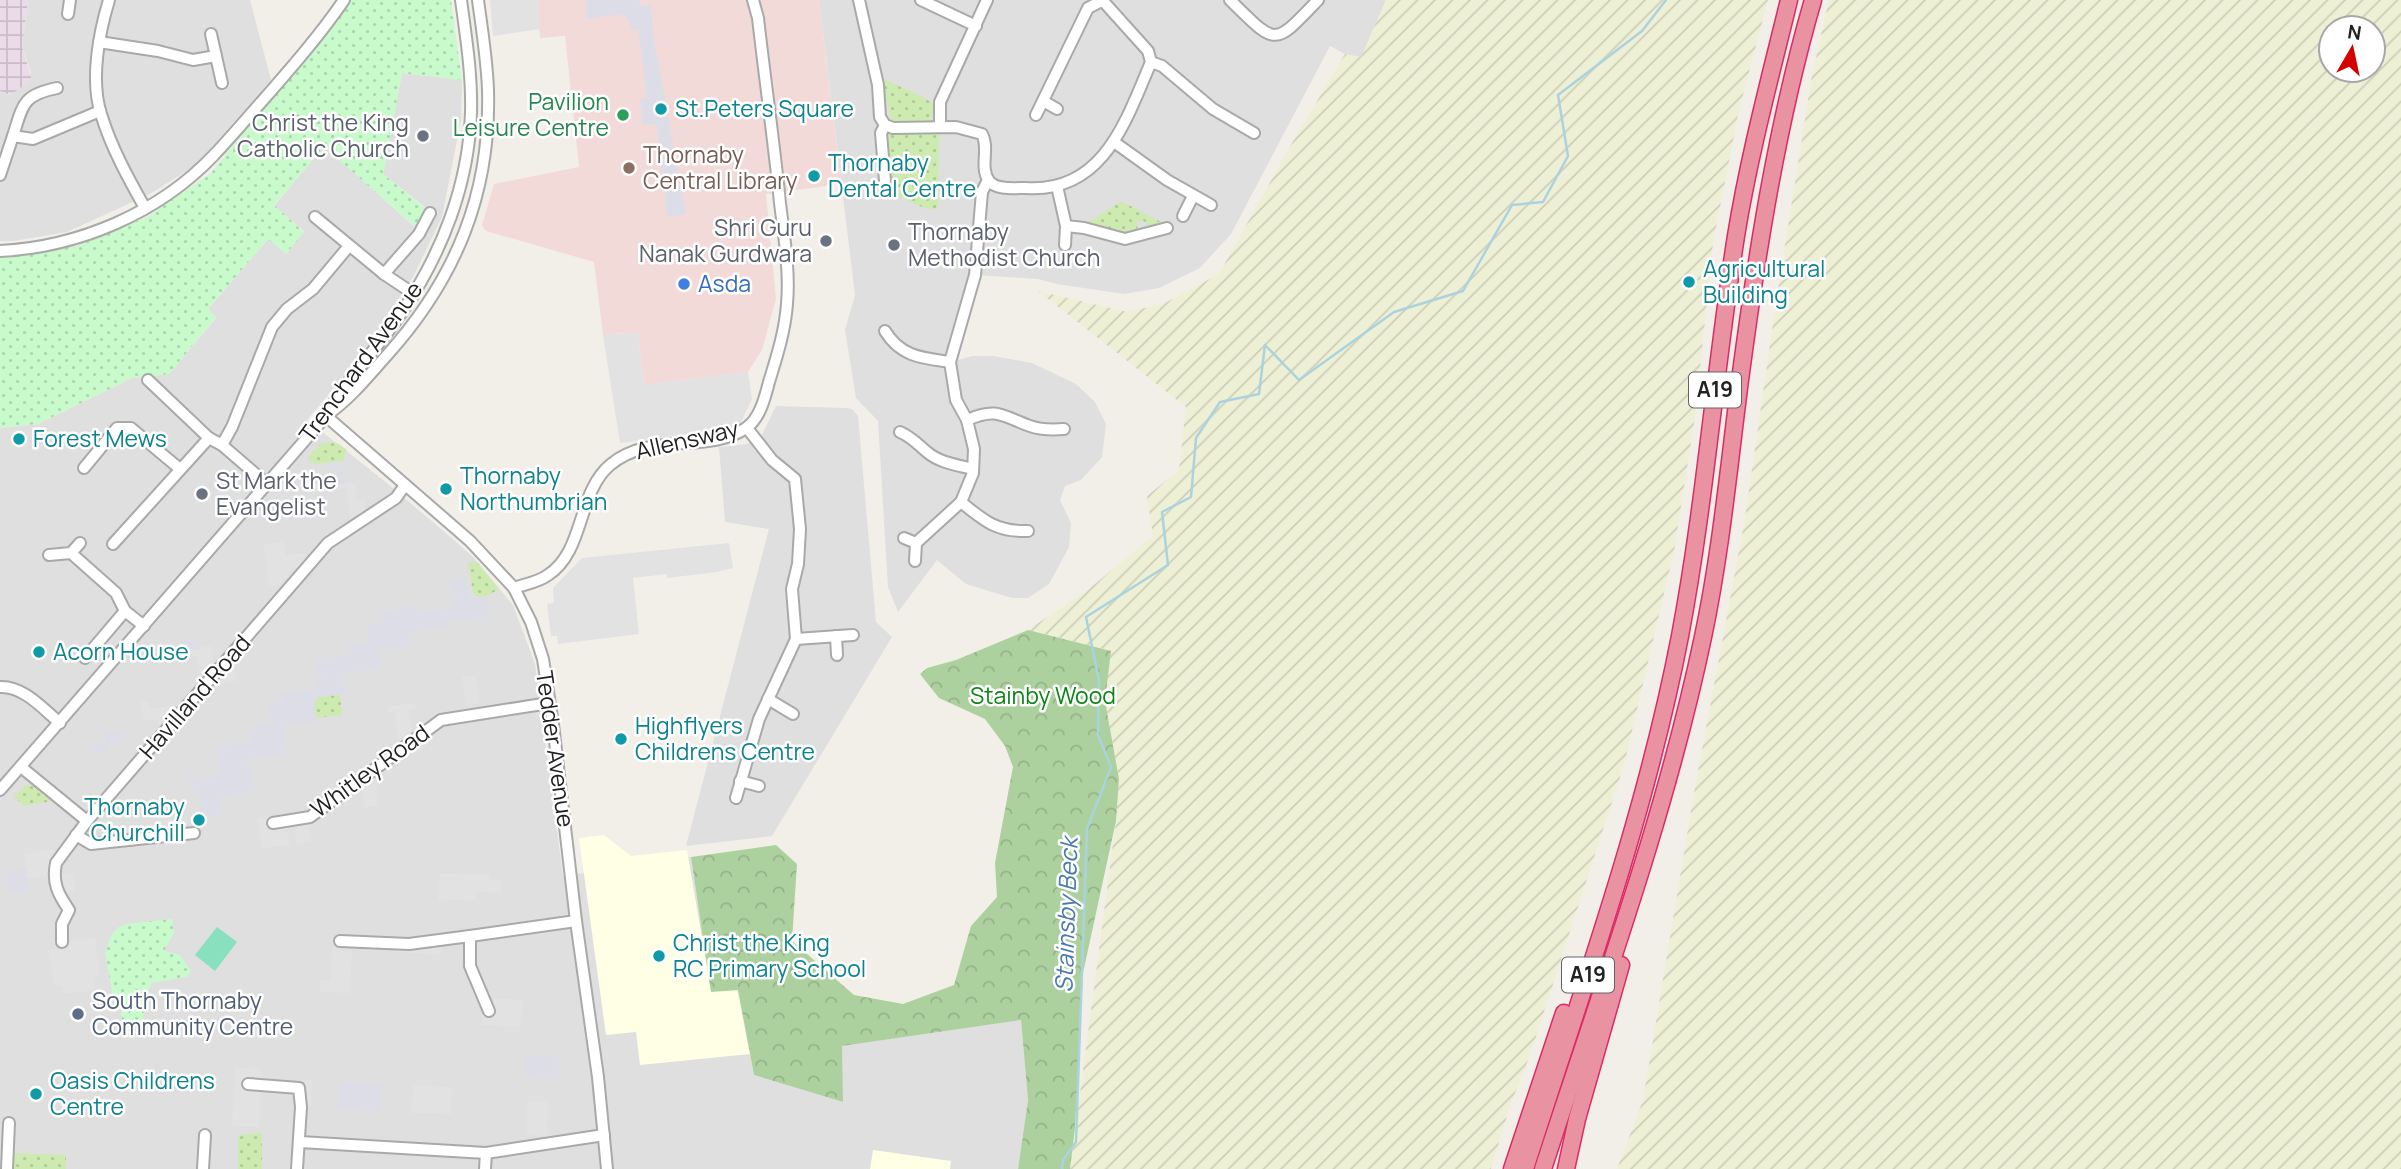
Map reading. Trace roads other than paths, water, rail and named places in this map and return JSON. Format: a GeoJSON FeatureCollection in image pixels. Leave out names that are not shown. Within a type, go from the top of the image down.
{"type":"FeatureCollection","features":[{"type":"Feature","properties":{"kind":"highway","name":"A19"},"geometry":{"type":"LineString","coordinates":[[1525,1169],[1625,859],[1662,719],[1680,636],[1697,535],[1737,234],[1754,143],[1789,0]]}},
{"type":"Feature","properties":{"kind":"highway","name":"A19"},"geometry":{"type":"LineString","coordinates":[[1543,1169],[1658,816],[1690,696],[1714,580],[1765,205],[1784,114],[1813,0]]}},
{"type":"Feature","properties":{"kind":"highway"},"geometry":{"type":"LineString","coordinates":[[1566,1169],[1597,1042],[1674,797],[1683,762],[1690,696]]}},
{"type":"Feature","properties":{"kind":"highway"},"geometry":{"type":"LineString","coordinates":[[1512,1169],[1645,780]]}},
{"type":"Feature","properties":{"kind":"street"},"geometry":{"type":"LineString","coordinates":[[68,14],[70,0]]}},
{"type":"Feature","properties":{"kind":"street"},"geometry":{"type":"LineString","coordinates":[[109,0],[96,68],[100,111],[124,170],[145,208]]}},
{"type":"Feature","properties":{"kind":"street"},"geometry":{"type":"LineString","coordinates":[[0,251],[62,243],[92,233],[145,208],[173,190],[214,156],[294,65],[344,0]]}},
{"type":"Feature","properties":{"kind":"street","name":"Trenchard Avenue"},"geometry":{"type":"LineString","coordinates":[[0,790],[326,416],[339,393],[414,294],[440,246],[463,176],[469,137],[470,68],[461,0]]}},
{"type":"Feature","properties":{"kind":"street","name":"Trenchard Avenue"},"geometry":{"type":"LineString","coordinates":[[326,416],[348,400],[415,321],[443,281],[463,239],[482,176],[486,123],[486,65],[478,0]]}},
{"type":"Feature","properties":{"kind":"street","name":"Allensway"},"geometry":{"type":"LineString","coordinates":[[514,588],[547,577],[556,569],[574,540],[593,487],[601,474],[620,457],[647,447],[735,435],[747,428],[756,417],[765,397],[785,326],[788,291],[758,18],[753,0]]}},
{"type":"Feature","properties":{"kind":"street"},"geometry":{"type":"LineString","coordinates":[[859,0],[878,85],[880,117],[885,125],[893,128],[956,127],[982,134],[986,142],[985,168],[988,180],[995,186],[1039,189],[1057,186],[1083,175],[1102,158],[1114,142],[1151,62],[1148,51],[1103,0],[1088,8],[1036,116]]}},
{"type":"Feature","properties":{"kind":"street"},"geometry":{"type":"LineString","coordinates":[[920,0],[976,26]]}},
{"type":"Feature","properties":{"kind":"street"},"geometry":{"type":"LineString","coordinates":[[940,126],[940,102],[987,0]]}},
{"type":"Feature","properties":{"kind":"street"},"geometry":{"type":"LineString","coordinates":[[1230,0],[1265,33],[1273,35],[1289,31],[1318,0]]}},
{"type":"Feature","properties":{"kind":"street"},"geometry":{"type":"LineString","coordinates":[[211,34],[222,83]]}},
{"type":"Feature","properties":{"kind":"street"},"geometry":{"type":"LineString","coordinates":[[99,42],[158,51],[193,60],[216,56]]}},
{"type":"Feature","properties":{"kind":"street"},"geometry":{"type":"LineString","coordinates":[[1151,62],[1162,66],[1213,109],[1246,121],[1254,133]]}},
{"type":"Feature","properties":{"kind":"street"},"geometry":{"type":"LineString","coordinates":[[470,68],[486,65]]}},
{"type":"Feature","properties":{"kind":"street"},"geometry":{"type":"LineString","coordinates":[[0,175],[23,104],[37,92],[57,88]]}},
{"type":"Feature","properties":{"kind":"street"},"geometry":{"type":"LineString","coordinates":[[1043,101],[1057,109]]}},
{"type":"Feature","properties":{"kind":"street"},"geometry":{"type":"LineString","coordinates":[[13,136],[33,139],[100,111]]}},
{"type":"Feature","properties":{"kind":"street"},"geometry":{"type":"LineString","coordinates":[[885,125],[881,133],[885,181]]}},
{"type":"Feature","properties":{"kind":"street"},"geometry":{"type":"LineString","coordinates":[[1114,142],[1194,196],[1212,205]]}},
{"type":"Feature","properties":{"kind":"street"},"geometry":{"type":"LineString","coordinates":[[915,561],[916,543],[961,502],[974,468],[974,449],[967,420],[956,400],[950,362],[975,275],[982,192],[988,180]]}},
{"type":"Feature","properties":{"kind":"street"},"geometry":{"type":"LineString","coordinates":[[1057,186],[1066,226],[1065,245]]}},
{"type":"Feature","properties":{"kind":"street"},"geometry":{"type":"LineString","coordinates":[[1183,216],[1194,196]]}},
{"type":"Feature","properties":{"kind":"street"},"geometry":{"type":"LineString","coordinates":[[384,274],[419,234],[430,213]]}},
{"type":"Feature","properties":{"kind":"street"},"geometry":{"type":"LineString","coordinates":[[315,217],[384,274],[414,294]]}},
{"type":"Feature","properties":{"kind":"street"},"geometry":{"type":"LineString","coordinates":[[1142,222],[1145,236]]}},
{"type":"Feature","properties":{"kind":"street"},"geometry":{"type":"LineString","coordinates":[[1066,226],[1125,239],[1167,229]]}},
{"type":"Feature","properties":{"kind":"street"},"geometry":{"type":"LineString","coordinates":[[222,445],[233,428],[272,327],[287,309],[313,289],[349,246]]}},
{"type":"Feature","properties":{"kind":"street"},"geometry":{"type":"LineString","coordinates":[[885,331],[889,349],[918,358],[950,362]]}},
{"type":"Feature","properties":{"kind":"street"},"geometry":{"type":"LineString","coordinates":[[369,355],[380,363]]}},
{"type":"Feature","properties":{"kind":"street"},"geometry":{"type":"LineString","coordinates":[[148,380],[209,438],[222,445],[267,484]]}},
{"type":"Feature","properties":{"kind":"street"},"geometry":{"type":"LineString","coordinates":[[967,420],[984,413],[1004,415],[1044,430],[1064,429]]}},
{"type":"Feature","properties":{"kind":"street"},"geometry":{"type":"LineString","coordinates":[[1044,430],[1046,415]]}},
{"type":"Feature","properties":{"kind":"street","name":"Tedder Avenue"},"geometry":{"type":"LineString","coordinates":[[326,416],[470,541],[514,588],[531,622],[543,659],[598,1077],[607,1169]]}},
{"type":"Feature","properties":{"kind":"street"},"geometry":{"type":"LineString","coordinates":[[84,468],[117,428],[131,428],[180,469]]}},
{"type":"Feature","properties":{"kind":"street"},"geometry":{"type":"LineString","coordinates":[[736,798],[759,719],[796,639],[792,589],[798,564],[800,529],[795,479],[772,460],[747,428]]}},
{"type":"Feature","properties":{"kind":"street"},"geometry":{"type":"LineString","coordinates":[[915,439],[922,428]]}},
{"type":"Feature","properties":{"kind":"street"},"geometry":{"type":"LineString","coordinates":[[900,432],[915,439],[928,453],[945,463],[974,468]]}},
{"type":"Feature","properties":{"kind":"street"},"geometry":{"type":"LineString","coordinates":[[113,544],[209,438]]}},
{"type":"Feature","properties":{"kind":"street","name":"Havilland Road"},"geometry":{"type":"LineString","coordinates":[[62,942],[62,924],[69,910],[57,891],[54,872],[56,863],[86,821],[328,542],[396,498],[405,485]]}},
{"type":"Feature","properties":{"kind":"street"},"geometry":{"type":"LineString","coordinates":[[961,502],[987,523],[1010,531],[1028,531]]}},
{"type":"Feature","properties":{"kind":"street"},"geometry":{"type":"LineString","coordinates":[[904,538],[916,543]]}},
{"type":"Feature","properties":{"kind":"street"},"geometry":{"type":"LineString","coordinates":[[49,555],[71,553],[80,543]]}},
{"type":"Feature","properties":{"kind":"street"},"geometry":{"type":"LineString","coordinates":[[71,553],[116,593],[125,611],[144,626]]}},
{"type":"Feature","properties":{"kind":"street"},"geometry":{"type":"LineString","coordinates":[[85,658],[125,611]]}},
{"type":"Feature","properties":{"kind":"street"},"geometry":{"type":"LineString","coordinates":[[796,639],[853,635]]}},
{"type":"Feature","properties":{"kind":"street"},"geometry":{"type":"LineString","coordinates":[[836,636],[837,655]]}},
{"type":"Feature","properties":{"kind":"street"},"geometry":{"type":"LineString","coordinates":[[0,687],[23,693],[60,723]]}},
{"type":"Feature","properties":{"kind":"street"},"geometry":{"type":"LineString","coordinates":[[768,699],[793,714]]}},
{"type":"Feature","properties":{"kind":"street","name":"Whitley Road"},"geometry":{"type":"LineString","coordinates":[[273,823],[310,817],[441,720],[549,703]]}},
{"type":"Feature","properties":{"kind":"street"},"geometry":{"type":"LineString","coordinates":[[22,766],[86,821]]}},
{"type":"Feature","properties":{"kind":"street"},"geometry":{"type":"LineString","coordinates":[[740,781],[759,786]]}},
{"type":"Feature","properties":{"kind":"street"},"geometry":{"type":"LineString","coordinates":[[76,835],[91,844],[194,833]]}},
{"type":"Feature","properties":{"kind":"street"},"geometry":{"type":"LineString","coordinates":[[340,941],[409,944],[576,921]]}},
{"type":"Feature","properties":{"kind":"street"},"geometry":{"type":"LineString","coordinates":[[470,936],[470,966],[489,1012]]}},
{"type":"Feature","properties":{"kind":"street"},"geometry":{"type":"LineString","coordinates":[[248,1084],[299,1088],[300,1142],[297,1169]]}},
{"type":"Feature","properties":{"kind":"street"},"geometry":{"type":"LineString","coordinates":[[7,1169],[9,1123]]}},
{"type":"Feature","properties":{"kind":"street"},"geometry":{"type":"LineString","coordinates":[[203,1169],[205,1135]]}},
{"type":"Feature","properties":{"kind":"street"},"geometry":{"type":"LineString","coordinates":[[300,1142],[486,1153],[604,1135]]}},
{"type":"Feature","properties":{"kind":"street"},"geometry":{"type":"LineString","coordinates":[[485,1169],[486,1153]]}},
{"type":"Feature","properties":{"kind":"waterway","name":"Stainsby Beck"},"geometry":{"type":"LineString","coordinates":[[1062,1169],[1063,1160],[1076,1142],[1087,829],[1111,767],[1098,735],[1099,680],[1086,617],[1168,565],[1162,512],[1191,497],[1196,438],[1220,402],[1259,394],[1265,345],[1299,380],[1394,312],[1463,291],[1512,205],[1543,202],[1568,156],[1558,95],[1642,31],[1666,0]]}},
{"type":"Feature","properties":{"kind":"place","name":"St.Peters Square"},"geometry":{"type":"Point","coordinates":[661,109]}},
{"type":"Feature","properties":{"kind":"place","name":"Pavilion Leisure Centre"},"geometry":{"type":"Point","coordinates":[623,115]}},
{"type":"Feature","properties":{"kind":"place","name":"Christ the King Catholic Church"},"geometry":{"type":"Point","coordinates":[423,136]}},
{"type":"Feature","properties":{"kind":"place","name":"Thornaby Central Library"},"geometry":{"type":"Point","coordinates":[629,168]}},
{"type":"Feature","properties":{"kind":"place","name":"Thornaby Dental Centre"},"geometry":{"type":"Point","coordinates":[814,176]}},
{"type":"Feature","properties":{"kind":"place","name":"Shri Guru Nanak Gurdwara"},"geometry":{"type":"Point","coordinates":[826,241]}},
{"type":"Feature","properties":{"kind":"place","name":"Thornaby Methodist Church"},"geometry":{"type":"Point","coordinates":[894,245]}},
{"type":"Feature","properties":{"kind":"place","name":"Agricultural Building"},"geometry":{"type":"Point","coordinates":[1689,282]}},
{"type":"Feature","properties":{"kind":"place","name":"Asda"},"geometry":{"type":"Point","coordinates":[684,284]}},
{"type":"Feature","properties":{"kind":"place","name":"Forest Mews"},"geometry":{"type":"Point","coordinates":[19,439]}},
{"type":"Feature","properties":{"kind":"place","name":"Thornaby Northumbrian"},"geometry":{"type":"Point","coordinates":[446,489]}},
{"type":"Feature","properties":{"kind":"place","name":"St Mark the Evangelist"},"geometry":{"type":"Point","coordinates":[202,494]}},
{"type":"Feature","properties":{"kind":"place","name":"Acorn House"},"geometry":{"type":"Point","coordinates":[39,652]}},
{"type":"Feature","properties":{"kind":"place","name":"Highflyers Childrens Centre"},"geometry":{"type":"Point","coordinates":[621,739]}},
{"type":"Feature","properties":{"kind":"place","name":"Thornaby Churchill"},"geometry":{"type":"Point","coordinates":[199,820]}},
{"type":"Feature","properties":{"kind":"place","name":"Christ the King RC Primary School"},"geometry":{"type":"Point","coordinates":[659,956]}},
{"type":"Feature","properties":{"kind":"place","name":"South Thornaby Community Centre"},"geometry":{"type":"Point","coordinates":[78,1014]}},
{"type":"Feature","properties":{"kind":"place","name":"Oasis Childrens Centre"},"geometry":{"type":"Point","coordinates":[36,1094]}},
{"type":"Feature","properties":{"kind":"park label","name":"Stainby Wood"},"geometry":{"type":"Point","coordinates":[1043,696]}}]}
